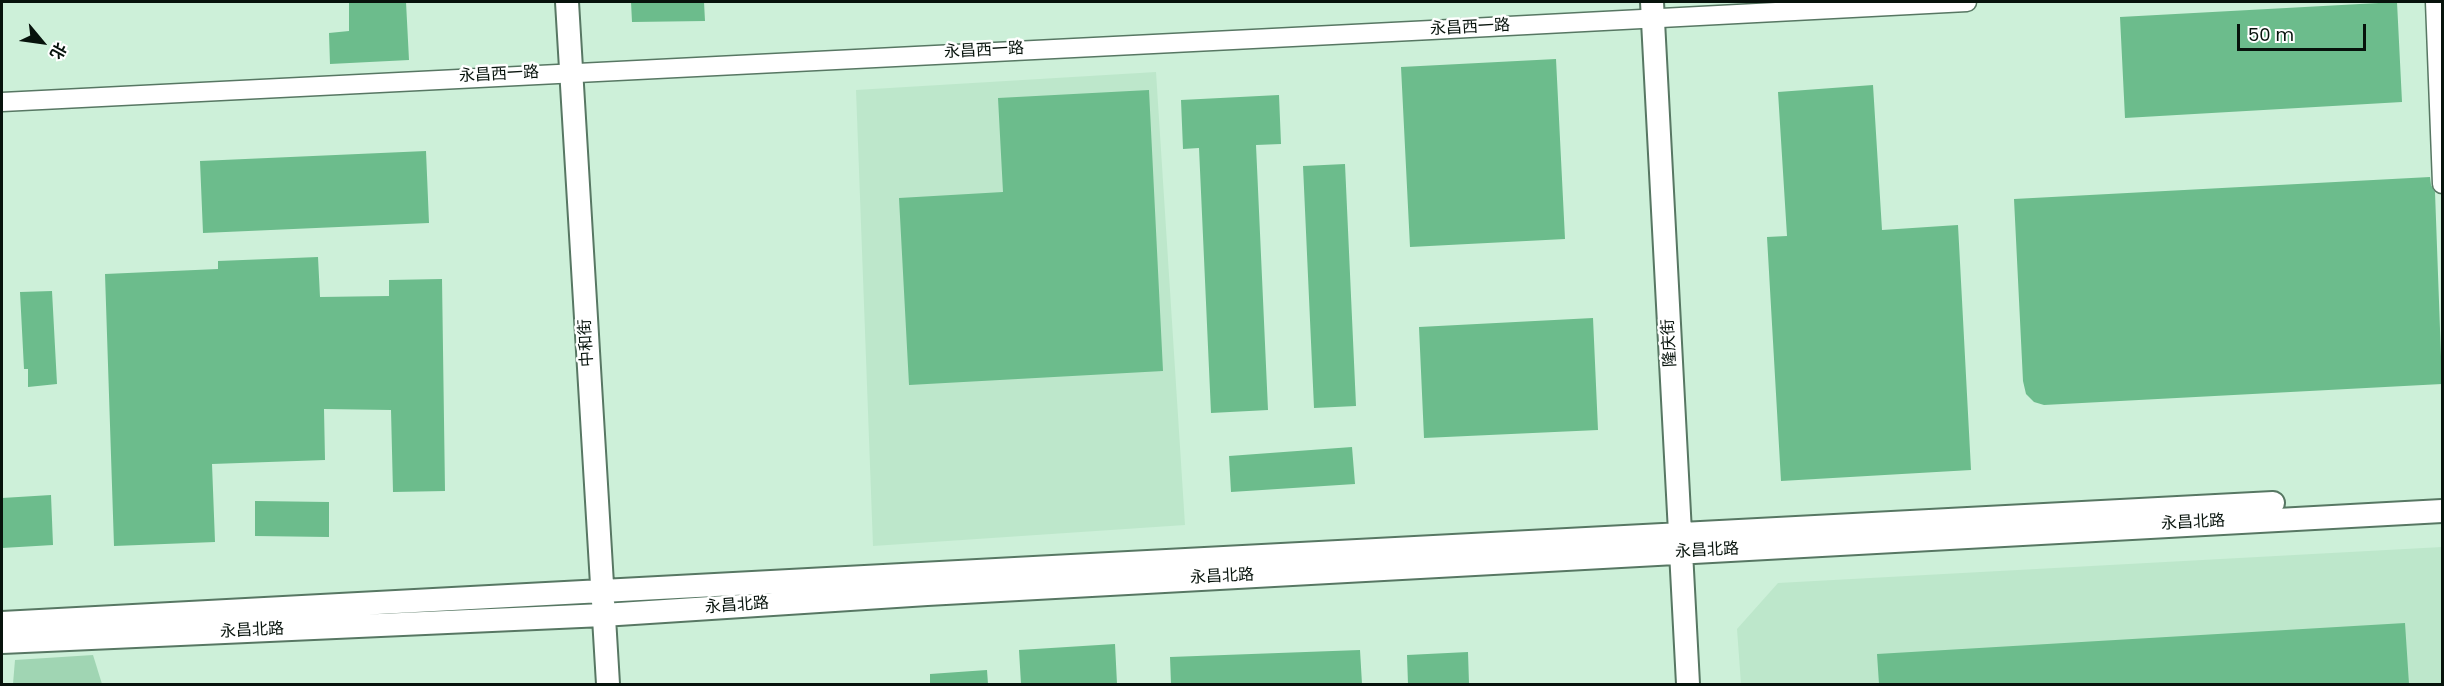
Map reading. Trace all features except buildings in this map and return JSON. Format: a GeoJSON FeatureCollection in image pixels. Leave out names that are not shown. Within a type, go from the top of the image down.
{"type":"FeatureCollection","features":[{"type":"Feature","properties":{"kind":"street","name":"中和街"},"geometry":{"type":"LineString","coordinates":[[567,2],[608,684]]}},
{"type":"Feature","properties":{"kind":"street","name":"永昌西一路"},"geometry":{"type":"LineString","coordinates":[[2,102],[1652,10],[1967,2]]}},
{"type":"Feature","properties":{"kind":"street"},"geometry":{"type":"LineString","coordinates":[[2434,2],[2442,184]]}},
{"type":"Feature","properties":{"kind":"street","name":"隆庆街"},"geometry":{"type":"LineString","coordinates":[[1652,10],[1688,684]]}},
{"type":"Feature","properties":{"kind":"street","name":"永昌北路"},"geometry":{"type":"LineString","coordinates":[[2,642],[603,615],[1681,542],[2442,496]]}},
{"type":"Feature","properties":{"kind":"street","name":"永昌北路"},"geometry":{"type":"LineString","coordinates":[[2,623],[1035,570],[2442,511]]}},
{"type":"Feature","properties":{"kind":"shaded area"},"geometry":{"type":"Polygon","coordinates":[[[1156,72],[1185,525],[873,546],[856,90],[1156,72]]]}},
{"type":"Feature","properties":{"kind":"shaded area"},"geometry":{"type":"Polygon","coordinates":[[[2442,547],[2442,684],[1741,684],[1737,629],[1778,583],[2442,547]]]}},
{"type":"Feature","properties":{"kind":"shaded area"},"geometry":{"type":"Polygon","coordinates":[[[93,655],[102,684],[13,684],[15,660],[93,655]]]}}]}
